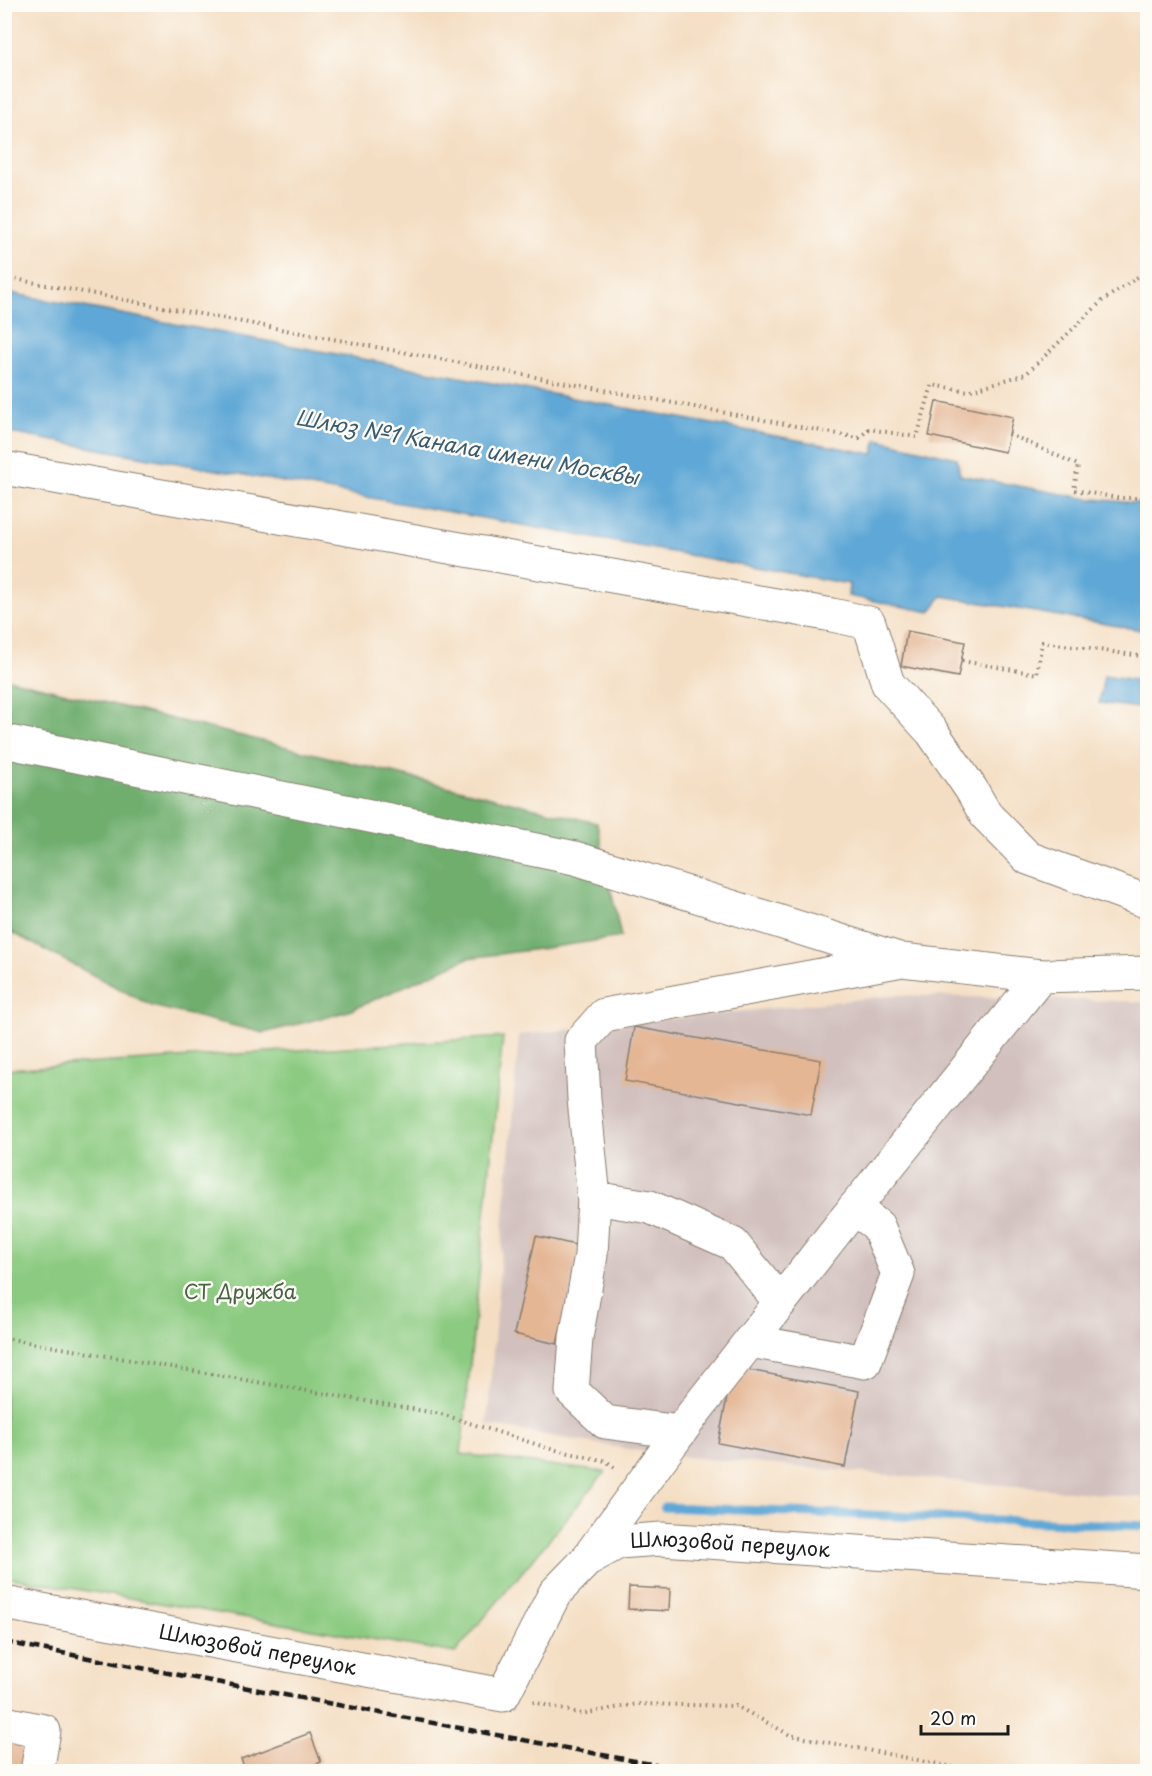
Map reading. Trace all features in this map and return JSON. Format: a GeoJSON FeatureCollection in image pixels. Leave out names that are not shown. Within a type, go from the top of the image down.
{"type":"FeatureCollection","features":[{"type":"Feature","properties":{"kind":"street"},"geometry":{"type":"LineString","coordinates":[[4,468],[869,623],[888,684],[932,732],[986,814],[1028,858],[1148,902]]}},
{"type":"Feature","properties":{"kind":"street"},"geometry":{"type":"LineString","coordinates":[[4,741],[575,858],[902,960],[1041,975],[1148,973]]}},
{"type":"Feature","properties":{"kind":"street"},"geometry":{"type":"LineString","coordinates":[[680,1432],[605,1422],[572,1391],[576,1338],[591,1255],[594,1198],[584,1100],[581,1041],[604,1015],[902,960]]}},
{"type":"Feature","properties":{"kind":"street"},"geometry":{"type":"LineString","coordinates":[[588,1559],[680,1432],[780,1302],[1041,975]]}},
{"type":"Feature","properties":{"kind":"street"},"geometry":{"type":"LineString","coordinates":[[594,1198],[650,1207],[733,1244],[780,1302]]}},
{"type":"Feature","properties":{"kind":"street"},"geometry":{"type":"LineString","coordinates":[[750,1341],[866,1362],[898,1274],[878,1226],[854,1208]]}},
{"type":"Feature","properties":{"kind":"street","name":"Шлюзовой переулок"},"geometry":{"type":"LineString","coordinates":[[4,1603],[504,1695],[555,1593],[588,1559],[619,1542],[661,1539],[1148,1571]]}},
{"type":"Feature","properties":{"kind":"street"},"geometry":{"type":"LineString","coordinates":[[4,1723],[44,1731],[37,1772]]}},
{"type":"Feature","properties":{"kind":"path"},"geometry":{"type":"LineString","coordinates":[[4,277],[859,438],[869,429],[917,437],[932,385],[969,392],[1026,374],[1102,301],[1148,270]]}},
{"type":"Feature","properties":{"kind":"path"},"geometry":{"type":"LineString","coordinates":[[1009,434],[1078,465],[1074,490],[1118,498],[1148,498]]}},
{"type":"Feature","properties":{"kind":"path"},"geometry":{"type":"LineString","coordinates":[[962,661],[1037,674],[1042,642],[1148,657]]}},
{"type":"Feature","properties":{"kind":"path"},"geometry":{"type":"LineString","coordinates":[[4,1338],[441,1414],[551,1449],[606,1461],[639,1490]]}},
{"type":"Feature","properties":{"kind":"path"},"geometry":{"type":"LineString","coordinates":[[504,1695],[582,1714],[637,1704],[736,1706],[790,1735],[979,1772]]}},
{"type":"Feature","properties":{"kind":"shaded area"},"geometry":{"type":"Polygon","coordinates":[[[898,995],[1147,1002],[1147,1498],[663,1455],[487,1425],[519,1035],[898,995]]]}},
{"type":"Feature","properties":{"kind":"green space"},"geometry":{"type":"Polygon","coordinates":[[[5,678],[597,823],[621,937],[468,958],[349,1011],[264,1033],[152,1006],[5,929],[5,678]]]}},
{"type":"Feature","properties":{"kind":"green space","name":"СТ Дружба"},"geometry":{"type":"Polygon","coordinates":[[[503,1037],[461,1454],[605,1472],[455,1653],[5,1577],[5,1069],[503,1037]]]}},
{"type":"Feature","properties":{"kind":"water","name":"Шлюз №1 Канала имени Москвы"},"geometry":{"type":"Polygon","coordinates":[[[4,292],[873,454],[877,439],[957,458],[960,475],[1084,498],[1147,504],[1147,631],[942,596],[930,612],[848,596],[849,584],[5,432],[4,292]]]}},
{"type":"Feature","properties":{"kind":"water"},"geometry":{"type":"Polygon","coordinates":[[[1104,675],[1147,682],[1147,709],[1099,703],[1104,675]]]}},
{"type":"Feature","properties":{"kind":"building"},"geometry":{"type":"Polygon","coordinates":[[[936,401],[1013,417],[1005,452],[929,436],[936,401]]]}},
{"type":"Feature","properties":{"kind":"building"},"geometry":{"type":"Polygon","coordinates":[[[907,631],[965,642],[958,677],[901,666],[907,631]]]}},
{"type":"Feature","properties":{"kind":"building"},"geometry":{"type":"Polygon","coordinates":[[[634,1027],[821,1060],[811,1115],[625,1081],[634,1027]]]}},
{"type":"Feature","properties":{"kind":"building"},"geometry":{"type":"Polygon","coordinates":[[[536,1236],[580,1246],[557,1344],[514,1334],[536,1236]]]}},
{"type":"Feature","properties":{"kind":"building"},"geometry":{"type":"Polygon","coordinates":[[[733,1367],[859,1391],[845,1467],[718,1443],[733,1367]]]}},
{"type":"Feature","properties":{"kind":"building"},"geometry":{"type":"Polygon","coordinates":[[[629,1587],[670,1589],[669,1611],[628,1609],[629,1587]]]}},
{"type":"Feature","properties":{"kind":"building"},"geometry":{"type":"Polygon","coordinates":[[[310,1733],[321,1762],[295,1772],[246,1772],[241,1759],[310,1733]]]}},
{"type":"Feature","properties":{"kind":"building"},"geometry":{"type":"Polygon","coordinates":[[[4,1736],[28,1740],[22,1772],[4,1772],[4,1736]]]}},
{"type":"Feature","properties":{"kind":"waterway"},"geometry":{"type":"LineString","coordinates":[[664,1507],[1148,1526]]}},
{"type":"Feature","properties":{"kind":"railway"},"geometry":{"type":"LineString","coordinates":[[4,1642],[693,1772]]}}]}
